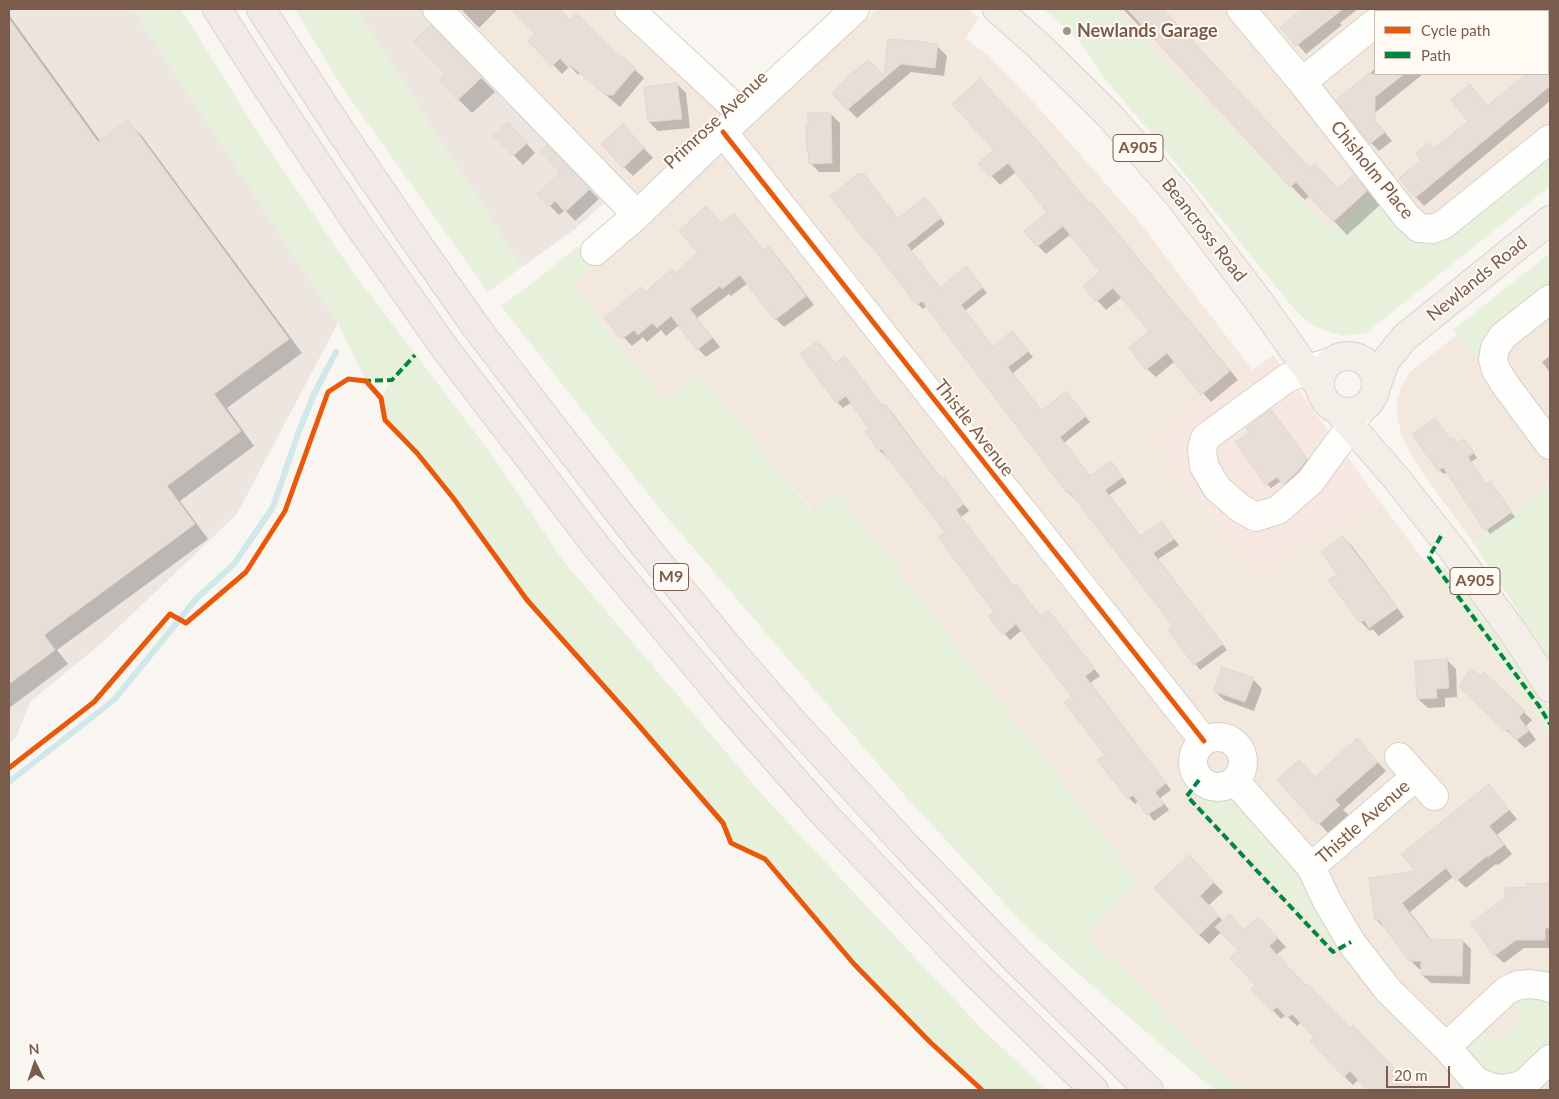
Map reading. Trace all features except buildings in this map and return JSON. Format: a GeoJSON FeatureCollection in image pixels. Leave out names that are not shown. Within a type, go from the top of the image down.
{"type":"FeatureCollection","features":[{"type":"Feature","properties":{"kind":"highway","name":"M9"},"geometry":{"type":"LineString","coordinates":[[217,9],[302,142],[404,289],[472,385],[600,551],[696,667],[825,816],[974,972],[1094,1090]]}},
{"type":"Feature","properties":{"kind":"highway","name":"M9"},"geometry":{"type":"LineString","coordinates":[[261,9],[418,246],[476,327],[644,545],[740,660],[837,771],[906,846],[1018,962],[1149,1090]]}},
{"type":"Feature","properties":{"kind":"highway"},"geometry":{"type":"LineString","coordinates":[[1018,962],[1170,1090]]}},
{"type":"Feature","properties":{"kind":"main road","name":"Beancross Road"},"geometry":{"type":"LineString","coordinates":[[997,9],[1039,46],[1110,116],[1179,196],[1261,304],[1288,332],[1315,350],[1330,366]]}},
{"type":"Feature","properties":{"kind":"main road","name":"Newlands Road"},"geometry":{"type":"LineString","coordinates":[[1360,406],[1385,362],[1404,338],[1550,220]]}},
{"type":"Feature","properties":{"kind":"main road","name":"Beancross Road"},"geometry":{"type":"LineString","coordinates":[[1261,304],[1330,366]]}},
{"type":"Feature","properties":{"kind":"main road","name":"Newlands Road"},"geometry":{"type":"LineString","coordinates":[[1330,366],[1404,338]]}},
{"type":"Feature","properties":{"kind":"main road","name":"A905"},"geometry":{"type":"LineString","coordinates":[[1360,406],[1376,380],[1370,366],[1359,358],[1330,366],[1326,402],[1332,408],[1360,406],[1376,417],[1382,447],[1396,478]]}},
{"type":"Feature","properties":{"kind":"main road","name":"A905"},"geometry":{"type":"LineString","coordinates":[[1360,406],[1396,478],[1502,617],[1550,688]]}},
{"type":"Feature","properties":{"kind":"street"},"geometry":{"type":"LineString","coordinates":[[437,9],[637,215]]}},
{"type":"Feature","properties":{"kind":"street"},"geometry":{"type":"LineString","coordinates":[[629,9],[742,114]]}},
{"type":"Feature","properties":{"kind":"street","name":"Primrose Avenue"},"geometry":{"type":"LineString","coordinates":[[595,251],[637,215],[855,9]]}},
{"type":"Feature","properties":{"kind":"street","name":"Chisholm Place"},"geometry":{"type":"LineString","coordinates":[[1241,9],[1302,82],[1407,217],[1419,228],[1432,229],[1443,225],[1550,138]]}},
{"type":"Feature","properties":{"kind":"street"},"geometry":{"type":"LineString","coordinates":[[1302,82],[1374,24]]}},
{"type":"Feature","properties":{"kind":"street","name":"Thistle Avenue"},"geometry":{"type":"LineString","coordinates":[[723,132],[1204,741]]}},
{"type":"Feature","properties":{"kind":"street"},"geometry":{"type":"LineString","coordinates":[[1550,299],[1503,336],[1495,348],[1493,358],[1496,370],[1550,445]]}},
{"type":"Feature","properties":{"kind":"street"},"geometry":{"type":"LineString","coordinates":[[1330,366],[1288,378],[1205,438],[1202,449],[1204,466],[1217,488],[1240,508],[1256,517],[1278,510],[1310,482],[1360,406]]}},
{"type":"Feature","properties":{"kind":"street"},"geometry":{"type":"LineString","coordinates":[[1212,737],[1222,737],[1231,740],[1238,746],[1243,764],[1241,773],[1235,781],[1227,786],[1217,788],[1207,786],[1199,780],[1193,770],[1192,759],[1196,749],[1204,741],[1212,737]]}},
{"type":"Feature","properties":{"kind":"street","name":"Thistle Avenue"},"geometry":{"type":"LineString","coordinates":[[1311,867],[1407,767],[1434,796]]}},
{"type":"Feature","properties":{"kind":"street","name":"Thistle Avenue"},"geometry":{"type":"LineString","coordinates":[[1235,781],[1311,867],[1327,902],[1351,942],[1388,990],[1446,1047],[1476,1081],[1490,1087],[1514,1088],[1524,1084],[1550,1059]]}},
{"type":"Feature","properties":{"kind":"street"},"geometry":{"type":"LineString","coordinates":[[1446,1047],[1507,990],[1518,985],[1530,984],[1550,988]]}},
{"type":"Feature","properties":{"kind":"shaded area"},"geometry":{"type":"Polygon","coordinates":[[[9,9],[133,9],[338,323],[237,514],[104,641],[31,701],[15,739],[9,744],[9,9]]]}},
{"type":"Feature","properties":{"kind":"shaded area"},"geometry":{"type":"Polygon","coordinates":[[[356,9],[456,9],[622,187],[575,229],[522,267],[356,9]]]}},
{"type":"Feature","properties":{"kind":"shaded area"},"geometry":{"type":"Polygon","coordinates":[[[456,9],[629,9],[748,124],[877,9],[968,9],[979,18],[965,38],[989,56],[1048,118],[1141,224],[1252,370],[1155,440],[1255,572],[1381,503],[1453,595],[1534,710],[1550,738],[1550,1090],[1243,1090],[1211,1063],[1137,983],[1086,936],[1140,883],[838,492],[813,511],[698,374],[665,401],[570,284],[593,265],[595,251],[637,215],[622,187],[456,9]]]}},
{"type":"Feature","properties":{"kind":"shaded area"},"geometry":{"type":"Polygon","coordinates":[[[1045,9],[1550,9],[1550,180],[1404,299],[1141,99],[1045,9]]]}},
{"type":"Feature","properties":{"kind":"shaded area"},"geometry":{"type":"Polygon","coordinates":[[[1550,299],[1550,484],[1474,544],[1415,462],[1402,436],[1397,416],[1397,400],[1402,385],[1411,371],[1454,337],[1503,336],[1550,299]]]}},
{"type":"Feature","properties":{"kind":"shaded area"},"geometry":{"type":"Polygon","coordinates":[[[1273,355],[1381,503],[1255,572],[1155,440],[1273,355]]]}},
{"type":"Feature","properties":{"kind":"green space"},"geometry":{"type":"Polygon","coordinates":[[[133,9],[181,9],[260,136],[352,271],[492,455],[564,562],[765,798],[983,1030],[1047,1090],[982,1090],[930,1042],[854,964],[765,859],[731,843],[723,823],[527,600],[454,499],[417,453],[385,420],[381,398],[392,380],[366,381],[338,323],[133,9]]]}},
{"type":"Feature","properties":{"kind":"green space"},"geometry":{"type":"Polygon","coordinates":[[[295,9],[356,9],[522,267],[488,292],[342,87],[295,9]]]}},
{"type":"Feature","properties":{"kind":"green space"},"geometry":{"type":"Polygon","coordinates":[[[1043,9],[1113,9],[1329,230],[1369,197],[1397,225],[1422,237],[1550,152],[1550,186],[1366,333],[1343,336],[1326,331],[1310,324],[1295,310],[1105,79],[1076,36],[1043,9]]]}},
{"type":"Feature","properties":{"kind":"green space"},"geometry":{"type":"Polygon","coordinates":[[[578,246],[593,265],[570,284],[665,401],[698,374],[812,511],[838,492],[1140,883],[1086,936],[1137,983],[1211,1063],[1243,1090],[1214,1090],[1067,964],[1021,921],[908,799],[660,509],[501,306],[578,246]]]}},
{"type":"Feature","properties":{"kind":"green space"},"geometry":{"type":"Polygon","coordinates":[[[1550,253],[1550,286],[1486,370],[1453,330],[1550,253]]]}},
{"type":"Feature","properties":{"kind":"green space"},"geometry":{"type":"Polygon","coordinates":[[[1550,486],[1550,660],[1474,544],[1550,486]]]}},
{"type":"Feature","properties":{"kind":"green space"},"geometry":{"type":"Polygon","coordinates":[[[1423,559],[1446,568],[1545,701],[1550,709],[1550,738],[1534,710],[1453,595],[1423,559]]]}},
{"type":"Feature","properties":{"kind":"green space"},"geometry":{"type":"Polygon","coordinates":[[[1224,794],[1289,864],[1339,942],[1332,946],[1196,800],[1224,794]]]}},
{"type":"Feature","properties":{"kind":"green space"},"geometry":{"type":"Polygon","coordinates":[[[1518,995],[1550,999],[1550,1045],[1519,1075],[1511,1080],[1484,1074],[1462,1051],[1479,1026],[1495,1043],[1524,1017],[1509,1000],[1518,995]]]}},
{"type":"Feature","properties":{"kind":"waterway"},"geometry":{"type":"LineString","coordinates":[[9,782],[114,700],[196,599],[234,564],[273,507],[314,394],[336,352]]}},
{"type":"Feature","properties":{"kind":"marked path"},"geometry":{"type":"LineString","coordinates":[[363,381],[392,380],[415,355]]}},
{"type":"Feature","properties":{"kind":"marked path"},"geometry":{"type":"LineString","coordinates":[[1441,536],[1429,557],[1539,706],[1550,724]]}},
{"type":"Feature","properties":{"kind":"marked path"},"geometry":{"type":"LineString","coordinates":[[1199,780],[1187,796],[1333,952],[1351,942]]}},
{"type":"Feature","properties":{"kind":"cycle path"},"geometry":{"type":"LineString","coordinates":[[723,132],[1204,741]]}},
{"type":"Feature","properties":{"kind":"cycle path"},"geometry":{"type":"LineString","coordinates":[[9,768],[94,702],[170,614],[186,623],[246,572],[285,511],[328,392],[348,379],[366,381],[381,398],[385,420],[417,453],[454,499],[527,600],[723,823],[731,843],[765,859],[854,964],[930,1042],[982,1090]]}},
{"type":"Feature","properties":{"kind":"place","name":"Newlands Garage"},"geometry":{"type":"Point","coordinates":[1067,31]}}]}
